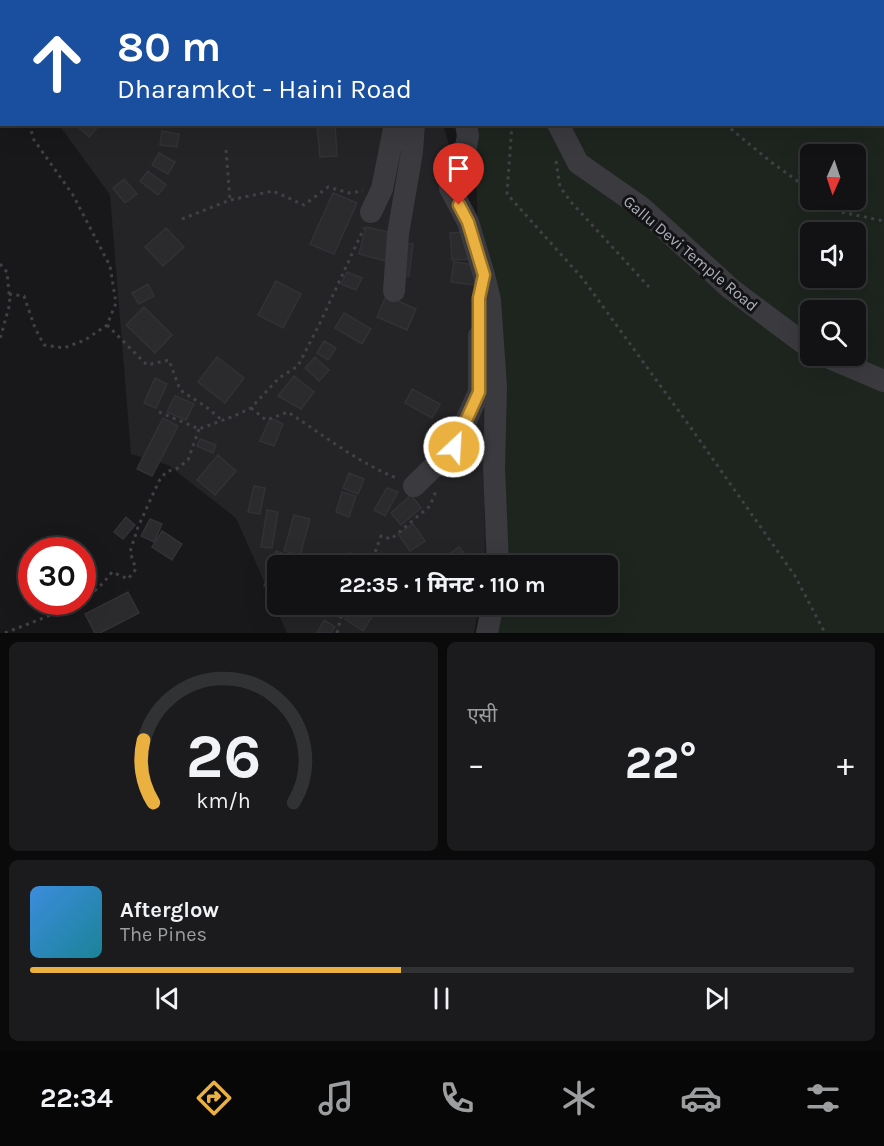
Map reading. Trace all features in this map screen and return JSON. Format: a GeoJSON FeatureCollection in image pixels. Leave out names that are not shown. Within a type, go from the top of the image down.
{"type":"FeatureCollection","features":[{"type":"Feature","properties":{"kind":"street"},"geometry":{"type":"LineString","coordinates":[[371,212],[382,189],[395,126]]}},
{"type":"Feature","properties":{"kind":"street"},"geometry":{"type":"LineString","coordinates":[[394,291],[398,234],[412,152],[414,126]]}},
{"type":"Feature","properties":{"kind":"street"},"geometry":{"type":"LineString","coordinates":[[466,126],[468,136],[466,146],[457,158],[450,188],[468,222],[490,300],[496,387],[494,467],[498,555]]}},
{"type":"Feature","properties":{"kind":"street","name":"Gallu Devi Temple Road"},"geometry":{"type":"LineString","coordinates":[[559,126],[579,163],[640,207],[731,289],[800,341]]}},
{"type":"Feature","properties":{"kind":"street"},"geometry":{"type":"LineString","coordinates":[[414,486],[454,447],[479,392],[479,298],[484,275]]}},
{"type":"Feature","properties":{"kind":"street"},"geometry":{"type":"LineString","coordinates":[[849,366],[884,381]]}},
{"type":"Feature","properties":{"kind":"street"},"geometry":{"type":"LineString","coordinates":[[487,633],[491,615]]}},
{"type":"Feature","properties":{"kind":"path"},"geometry":{"type":"LineString","coordinates":[[9,294],[24,296],[44,345],[64,348],[85,340],[107,325],[116,303],[110,266],[73,195],[34,140],[30,126]]}},
{"type":"Feature","properties":{"kind":"path"},"geometry":{"type":"LineString","coordinates":[[512,126],[507,194],[582,279],[691,428],[795,576],[825,633]]}},
{"type":"Feature","properties":{"kind":"path"},"geometry":{"type":"LineString","coordinates":[[727,126],[800,183]]}},
{"type":"Feature","properties":{"kind":"path"},"geometry":{"type":"LineString","coordinates":[[226,150],[230,200]]}},
{"type":"Feature","properties":{"kind":"path"},"geometry":{"type":"LineString","coordinates":[[554,152],[560,187],[649,287]]}},
{"type":"Feature","properties":{"kind":"path"},"geometry":{"type":"LineString","coordinates":[[182,219],[230,200],[273,191],[304,205],[328,187],[349,193],[382,189]]}},
{"type":"Feature","properties":{"kind":"path"},"geometry":{"type":"LineString","coordinates":[[838,210],[884,221]]}},
{"type":"Feature","properties":{"kind":"path"},"geometry":{"type":"LineString","coordinates":[[159,412],[199,429],[251,408],[279,378],[298,366],[371,212]]}},
{"type":"Feature","properties":{"kind":"path"},"geometry":{"type":"LineString","coordinates":[[0,264],[7,272],[10,303],[0,339]]}},
{"type":"Feature","properties":{"kind":"path"},"geometry":{"type":"LineString","coordinates":[[107,325],[147,365],[169,360],[180,390],[222,420]]}},
{"type":"Feature","properties":{"kind":"path"},"geometry":{"type":"LineString","coordinates":[[251,408],[266,420],[288,412],[386,474],[414,486]]}},
{"type":"Feature","properties":{"kind":"path"},"geometry":{"type":"LineString","coordinates":[[96,590],[112,572],[128,579],[136,569],[130,552],[138,527],[159,481],[166,472],[178,468],[188,460],[199,429]]}},
{"type":"Feature","properties":{"kind":"path"},"geometry":{"type":"LineString","coordinates":[[374,555],[381,536],[391,539],[430,506],[437,487]]}},
{"type":"Feature","properties":{"kind":"path"},"geometry":{"type":"LineString","coordinates":[[5,633],[51,615]]}},
{"type":"Feature","properties":{"kind":"path"},"geometry":{"type":"LineString","coordinates":[[337,633],[342,615]]}},
{"type":"Feature","properties":{"kind":"shaded area"},"geometry":{"type":"Polygon","coordinates":[[[60,126],[443,126],[483,259],[485,555],[267,555],[267,588],[236,518],[168,465],[131,454],[110,195],[60,126]]]}},
{"type":"Feature","properties":{"kind":"shaded area"},"geometry":{"type":"Polygon","coordinates":[[[475,126],[884,126],[884,633],[483,633],[484,615],[618,615],[618,555],[486,555],[475,126]]]}},
{"type":"Feature","properties":{"kind":"shaded area"},"geometry":{"type":"Polygon","coordinates":[[[279,615],[477,615],[474,633],[287,633],[279,615]]]}},
{"type":"Feature","properties":{"kind":"building"},"geometry":{"type":"Polygon","coordinates":[[[77,126],[98,126],[89,137],[77,126]]]}},
{"type":"Feature","properties":{"kind":"building"},"geometry":{"type":"Polygon","coordinates":[[[317,126],[335,126],[337,156],[320,157],[317,126]]]}},
{"type":"Feature","properties":{"kind":"building"},"geometry":{"type":"Polygon","coordinates":[[[162,131],[179,134],[177,147],[160,145],[162,131]]]}},
{"type":"Feature","properties":{"kind":"building"},"geometry":{"type":"Polygon","coordinates":[[[159,153],[175,162],[168,174],[152,165],[159,153]]]}},
{"type":"Feature","properties":{"kind":"building"},"geometry":{"type":"Polygon","coordinates":[[[148,171],[166,185],[158,195],[140,181],[148,171]]]}},
{"type":"Feature","properties":{"kind":"building"},"geometry":{"type":"Polygon","coordinates":[[[124,179],[137,194],[125,203],[113,188],[124,179]]]}},
{"type":"Feature","properties":{"kind":"building"},"geometry":{"type":"Polygon","coordinates":[[[333,193],[357,203],[334,254],[310,244],[333,193]]]}},
{"type":"Feature","properties":{"kind":"building"},"geometry":{"type":"Polygon","coordinates":[[[366,227],[393,233],[386,261],[359,254],[366,227]]]}},
{"type":"Feature","properties":{"kind":"building"},"geometry":{"type":"Polygon","coordinates":[[[166,228],[184,247],[163,266],[145,247],[166,228]]]}},
{"type":"Feature","properties":{"kind":"building"},"geometry":{"type":"Polygon","coordinates":[[[470,232],[471,259],[452,260],[450,233],[470,232]]]}},
{"type":"Feature","properties":{"kind":"building"},"geometry":{"type":"Polygon","coordinates":[[[402,243],[413,244],[409,276],[398,275],[402,243]]]}},
{"type":"Feature","properties":{"kind":"building"},"geometry":{"type":"Polygon","coordinates":[[[454,262],[476,265],[474,285],[451,282],[454,262]]]}},
{"type":"Feature","properties":{"kind":"building"},"geometry":{"type":"Polygon","coordinates":[[[347,272],[362,278],[356,290],[341,284],[347,272]]]}},
{"type":"Feature","properties":{"kind":"building"},"geometry":{"type":"Polygon","coordinates":[[[276,281],[301,294],[283,328],[258,315],[276,281]]]}},
{"type":"Feature","properties":{"kind":"building"},"geometry":{"type":"Polygon","coordinates":[[[148,284],[154,296],[139,304],[132,293],[148,284]]]}},
{"type":"Feature","properties":{"kind":"building"},"geometry":{"type":"Polygon","coordinates":[[[386,296],[416,309],[407,330],[377,317],[386,296]]]}},
{"type":"Feature","properties":{"kind":"building"},"geometry":{"type":"Polygon","coordinates":[[[144,307],[172,335],[155,353],[126,325],[144,307]]]}},
{"type":"Feature","properties":{"kind":"building"},"geometry":{"type":"Polygon","coordinates":[[[344,313],[371,329],[362,344],[335,328],[344,313]]]}},
{"type":"Feature","properties":{"kind":"building"},"geometry":{"type":"Polygon","coordinates":[[[324,341],[336,348],[328,360],[317,353],[324,341]]]}},
{"type":"Feature","properties":{"kind":"building"},"geometry":{"type":"Polygon","coordinates":[[[217,357],[244,378],[225,403],[198,382],[217,357]]]}},
{"type":"Feature","properties":{"kind":"building"},"geometry":{"type":"Polygon","coordinates":[[[315,357],[329,370],[319,381],[305,368],[315,357]]]}},
{"type":"Feature","properties":{"kind":"building"},"geometry":{"type":"Polygon","coordinates":[[[294,376],[314,392],[301,409],[278,396],[294,376]]]}},
{"type":"Feature","properties":{"kind":"building"},"geometry":{"type":"Polygon","coordinates":[[[155,378],[167,384],[156,408],[144,403],[155,378]]]}},
{"type":"Feature","properties":{"kind":"building"},"geometry":{"type":"Polygon","coordinates":[[[412,389],[440,404],[432,418],[405,403],[412,389]]]}},
{"type":"Feature","properties":{"kind":"building"},"geometry":{"type":"Polygon","coordinates":[[[175,396],[194,404],[186,420],[167,412],[175,396]]]}},
{"type":"Feature","properties":{"kind":"building"},"geometry":{"type":"Polygon","coordinates":[[[163,418],[178,426],[152,476],[137,469],[163,418]]]}},
{"type":"Feature","properties":{"kind":"building"},"geometry":{"type":"Polygon","coordinates":[[[270,418],[283,424],[274,446],[260,441],[270,418]]]}},
{"type":"Feature","properties":{"kind":"building"},"geometry":{"type":"Polygon","coordinates":[[[200,439],[216,445],[213,453],[197,446],[200,439]]]}},
{"type":"Feature","properties":{"kind":"building"},"geometry":{"type":"Polygon","coordinates":[[[218,455],[236,471],[215,495],[197,480],[218,455]]]}},
{"type":"Feature","properties":{"kind":"building"},"geometry":{"type":"Polygon","coordinates":[[[349,473],[364,479],[358,494],[343,488],[349,473]]]}},
{"type":"Feature","properties":{"kind":"building"},"geometry":{"type":"Polygon","coordinates":[[[254,486],[265,488],[260,514],[248,512],[254,486]]]}},
{"type":"Feature","properties":{"kind":"building"},"geometry":{"type":"Polygon","coordinates":[[[387,488],[398,492],[385,516],[374,510],[387,488]]]}},
{"type":"Feature","properties":{"kind":"building"},"geometry":{"type":"Polygon","coordinates":[[[342,492],[356,496],[349,517],[336,512],[342,492]]]}},
{"type":"Feature","properties":{"kind":"building"},"geometry":{"type":"Polygon","coordinates":[[[411,495],[421,508],[401,525],[391,513],[411,495]]]}},
{"type":"Feature","properties":{"kind":"building"},"geometry":{"type":"Polygon","coordinates":[[[267,510],[278,512],[272,548],[261,547],[267,510]]]}},
{"type":"Feature","properties":{"kind":"building"},"geometry":{"type":"Polygon","coordinates":[[[294,515],[310,519],[300,555],[284,551],[294,515]]]}},
{"type":"Feature","properties":{"kind":"building"},"geometry":{"type":"Polygon","coordinates":[[[126,517],[135,525],[123,539],[114,532],[126,517]]]}},
{"type":"Feature","properties":{"kind":"building"},"geometry":{"type":"Polygon","coordinates":[[[150,519],[162,524],[154,542],[141,536],[150,519]]]}},
{"type":"Feature","properties":{"kind":"building"},"geometry":{"type":"Polygon","coordinates":[[[413,524],[425,541],[410,551],[398,534],[413,524]]]}},
{"type":"Feature","properties":{"kind":"building"},"geometry":{"type":"Polygon","coordinates":[[[162,531],[182,544],[172,560],[152,547],[162,531]]]}},
{"type":"Feature","properties":{"kind":"building"},"geometry":{"type":"Polygon","coordinates":[[[459,547],[465,555],[448,555],[459,547]]]}},
{"type":"Feature","properties":{"kind":"building"},"geometry":{"type":"Polygon","coordinates":[[[276,551],[288,555],[275,555],[276,551]]]}},
{"type":"Feature","properties":{"kind":"building"},"geometry":{"type":"Polygon","coordinates":[[[128,592],[139,613],[100,633],[95,633],[86,615],[96,615],[96,608],[128,592]]]}},
{"type":"Feature","properties":{"kind":"building"},"geometry":{"type":"Polygon","coordinates":[[[347,615],[373,615],[363,631],[345,619],[347,615]]]}},
{"type":"Feature","properties":{"kind":"building"},"geometry":{"type":"Polygon","coordinates":[[[324,620],[335,627],[331,633],[317,633],[324,620]]]}},
{"type":"Feature","properties":{"kind":"route"},"geometry":{"type":"LineString","coordinates":[[454,447],[479,392],[479,298],[484,275],[468,222],[459,205]]}}]}
